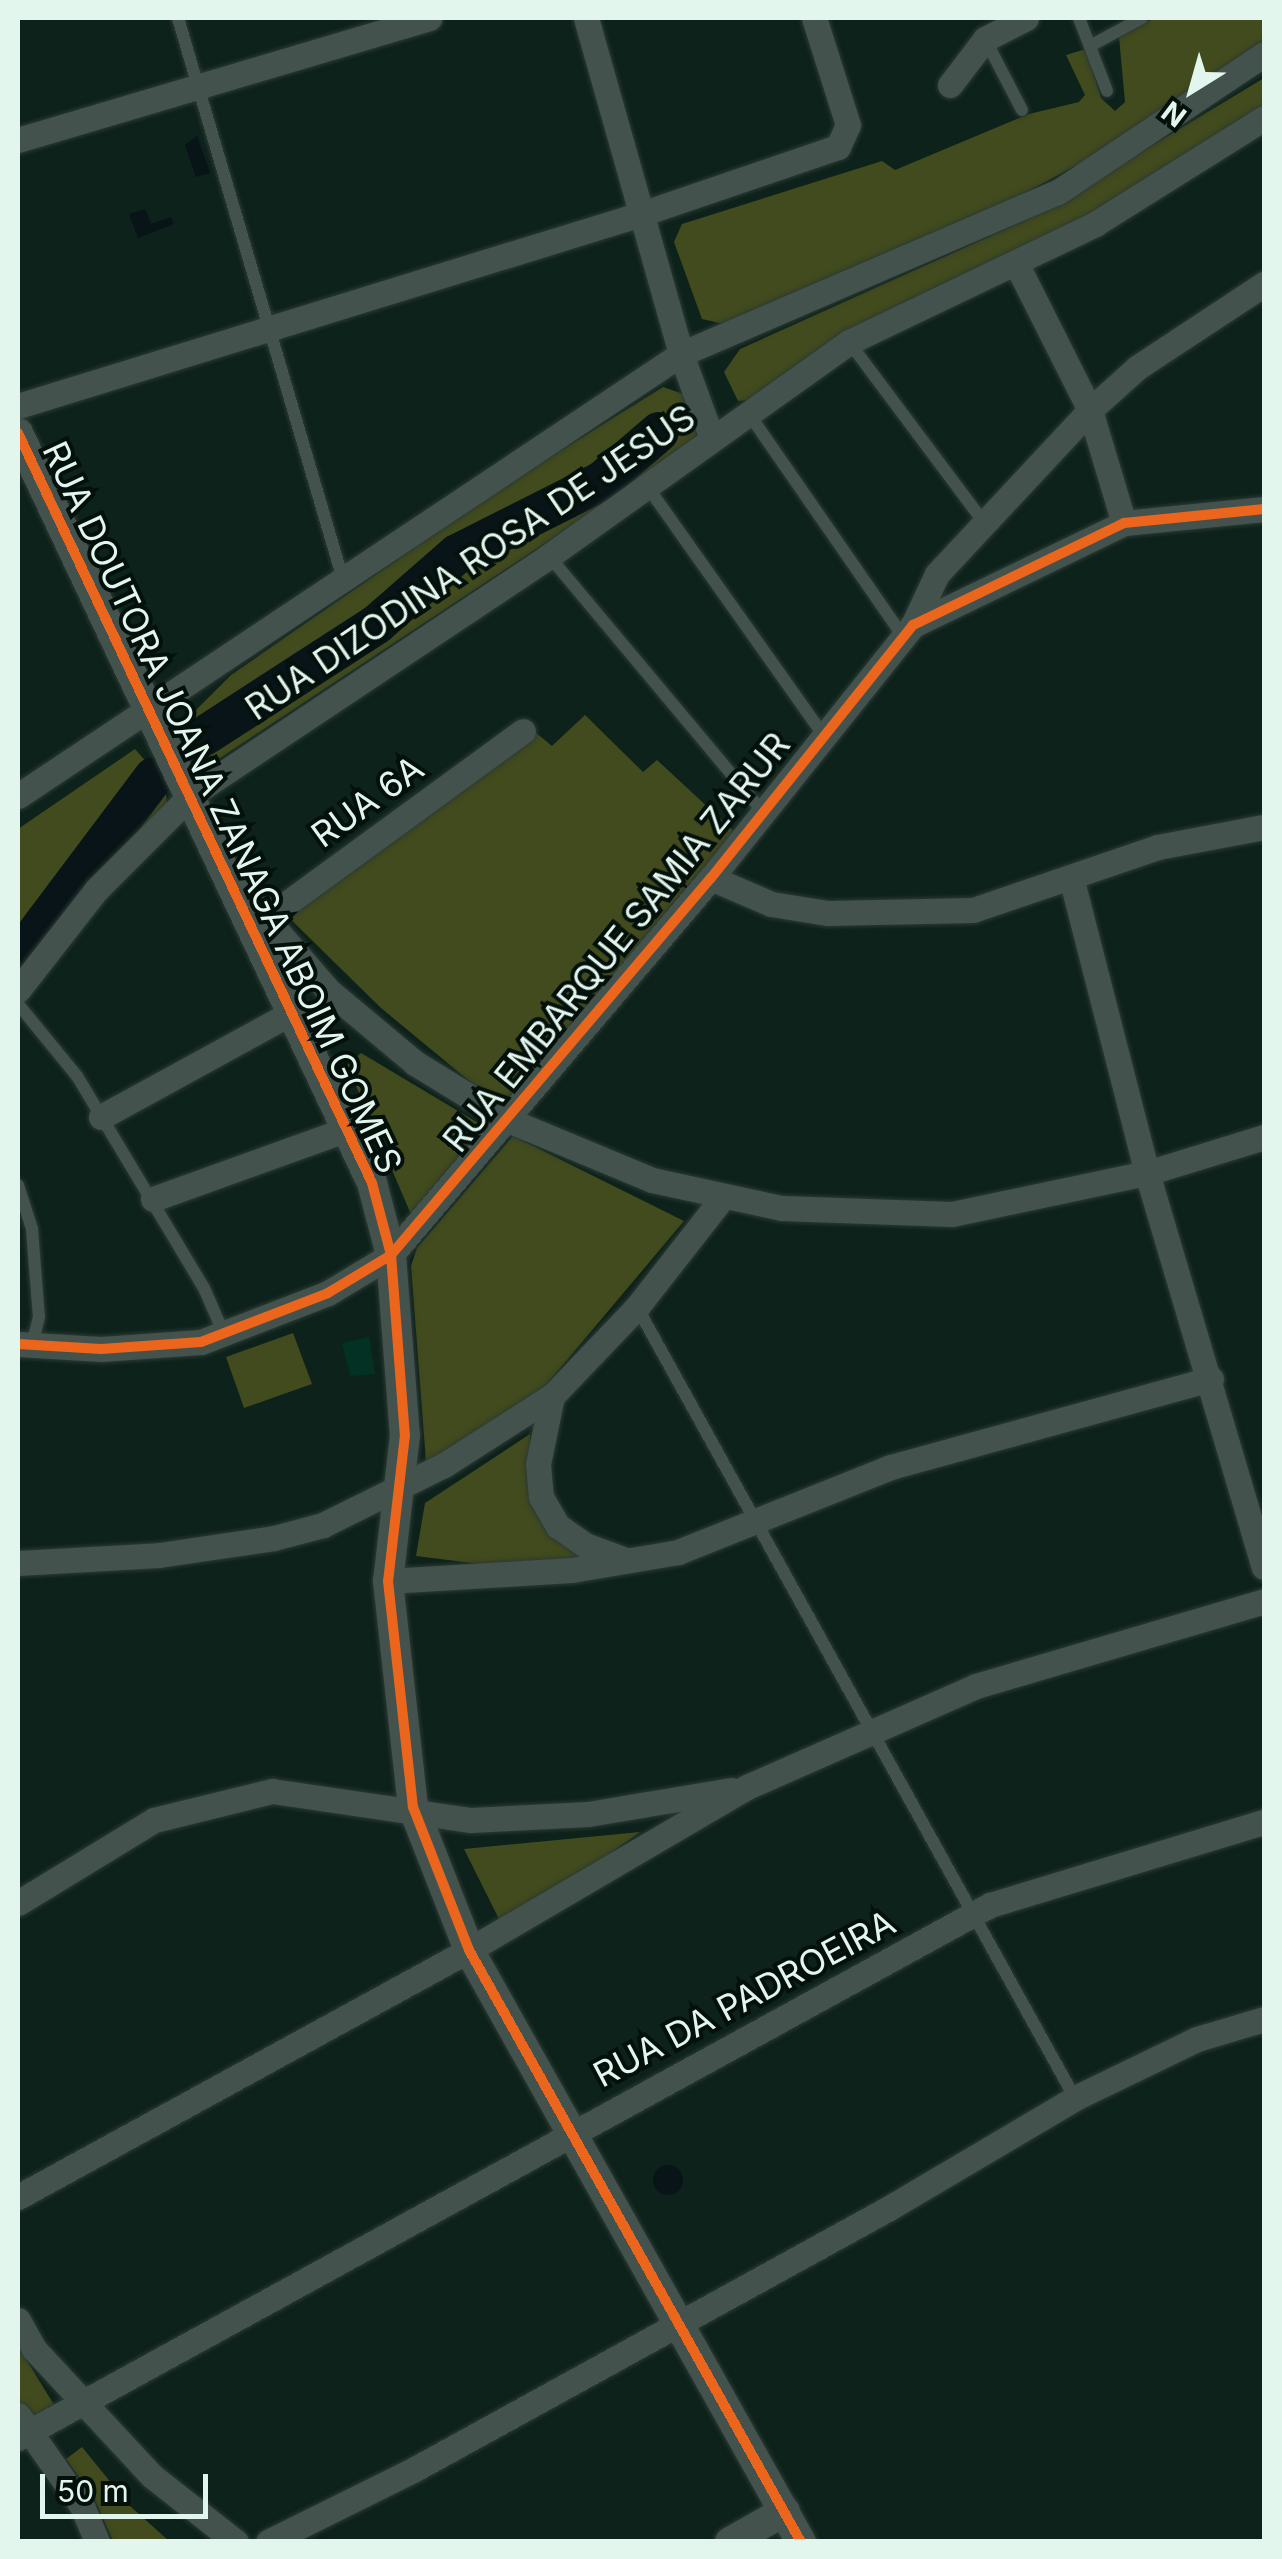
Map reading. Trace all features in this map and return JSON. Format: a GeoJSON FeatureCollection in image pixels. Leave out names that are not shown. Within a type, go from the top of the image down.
{"type":"FeatureCollection","features":[{"type":"Feature","properties":{"kind":"street"},"geometry":{"type":"LineString","coordinates":[[18,140],[429,18]]}},
{"type":"Feature","properties":{"kind":"street"},"geometry":{"type":"LineString","coordinates":[[586,18],[681,354],[712,439]]}},
{"type":"Feature","properties":{"kind":"street"},"geometry":{"type":"LineString","coordinates":[[18,406],[644,213],[838,147],[848,125],[814,18]]}},
{"type":"Feature","properties":{"kind":"street"},"geometry":{"type":"LineString","coordinates":[[950,86],[985,39],[1026,18]]}},
{"type":"Feature","properties":{"kind":"street"},"geometry":{"type":"LineString","coordinates":[[18,796],[151,712],[342,576],[681,354],[1058,192],[1264,54]]}},
{"type":"Feature","properties":{"kind":"street","name":"RUA DIZODINA ROSA DE JESUS"},"geometry":{"type":"LineString","coordinates":[[18,990],[97,889],[190,795],[549,556],[848,342],[1096,224],[1264,118]]}},
{"type":"Feature","properties":{"kind":"street"},"geometry":{"type":"LineString","coordinates":[[1016,263],[1090,410],[1124,523]]}},
{"type":"Feature","properties":{"kind":"street"},"geometry":{"type":"LineString","coordinates":[[908,630],[937,574],[1090,410],[1138,367],[1264,284]]}},
{"type":"Feature","properties":{"kind":"street","name":"RUA DOUTORA JOANA ZANAGA ABOIM GOMES"},"geometry":{"type":"LineString","coordinates":[[18,433],[223,865],[258,924],[350,1128],[392,1255],[405,1435],[388,1581],[414,1807],[469,1950],[802,2542]]}},
{"type":"Feature","properties":{"kind":"street"},"geometry":{"type":"LineString","coordinates":[[908,630],[1124,523],[1264,510]]}},
{"type":"Feature","properties":{"kind":"street","name":"RUA EMBARQUE SAMIA ZARUR"},"geometry":{"type":"LineString","coordinates":[[25,1345],[157,1348],[224,1334],[328,1293],[392,1255],[711,878],[822,733],[908,630]]}},
{"type":"Feature","properties":{"kind":"street","name":"RUA 6A"},"geometry":{"type":"LineString","coordinates":[[258,924],[523,731]]}},
{"type":"Feature","properties":{"kind":"street"},"geometry":{"type":"LineString","coordinates":[[711,878],[771,904],[905,916],[973,910],[1072,882],[1158,848],[1264,827]]}},
{"type":"Feature","properties":{"kind":"street"},"geometry":{"type":"LineString","coordinates":[[1072,882],[1147,1173],[1211,1378],[1264,1568]]}},
{"type":"Feature","properties":{"kind":"street"},"geometry":{"type":"LineString","coordinates":[[258,924],[414,1063],[508,1120],[652,1180],[723,1197],[782,1208],[952,1214],[1147,1173],[1264,1137]]}},
{"type":"Feature","properties":{"kind":"street"},"geometry":{"type":"LineString","coordinates":[[101,1118],[295,1011]]}},
{"type":"Feature","properties":{"kind":"street"},"geometry":{"type":"LineString","coordinates":[[153,1199],[350,1128]]}},
{"type":"Feature","properties":{"kind":"street"},"geometry":{"type":"LineString","coordinates":[[18,1563],[159,1556],[274,1538],[322,1525],[400,1486],[500,1434],[552,1396],[637,1307],[723,1197]]}},
{"type":"Feature","properties":{"kind":"street"},"geometry":{"type":"LineString","coordinates":[[388,1581],[631,1562],[678,1552],[757,1516],[891,1467],[1211,1378]]}},
{"type":"Feature","properties":{"kind":"street"},"geometry":{"type":"LineString","coordinates":[[552,1396],[538,1464],[541,1497],[558,1526],[584,1545],[631,1562]]}},
{"type":"Feature","properties":{"kind":"street"},"geometry":{"type":"LineString","coordinates":[[18,2197],[469,1950],[747,1787],[976,1686],[1264,1601]]}},
{"type":"Feature","properties":{"kind":"street"},"geometry":{"type":"LineString","coordinates":[[18,1903],[154,1820],[212,1802],[272,1791],[414,1807],[471,1820],[531,1818],[747,1787]]}},
{"type":"Feature","properties":{"kind":"street","name":"RUA DA PADROEIRA"},"geometry":{"type":"LineString","coordinates":[[22,2427],[84,2401],[970,1916],[1118,1862],[1264,1822]]}},
{"type":"Feature","properties":{"kind":"street"},"geometry":{"type":"LineString","coordinates":[[268,2542],[414,2470],[680,2320],[891,2208],[1075,2098],[1197,2039],[1264,2019]]}},
{"type":"Feature","properties":{"kind":"street"},"geometry":{"type":"LineString","coordinates":[[18,2320],[152,2476],[236,2542]]}},
{"type":"Feature","properties":{"kind":"street"},"geometry":{"type":"LineString","coordinates":[[22,2427],[82,2506],[96,2542]]}},
{"type":"Feature","properties":{"kind":"street"},"geometry":{"type":"LineString","coordinates":[[730,2542],[785,2511]]}},
{"type":"Feature","properties":{"kind":"lane"},"geometry":{"type":"LineString","coordinates":[[178,18],[342,576]]}},
{"type":"Feature","properties":{"kind":"lane"},"geometry":{"type":"LineString","coordinates":[[1079,18],[1107,91]]}},
{"type":"Feature","properties":{"kind":"lane"},"geometry":{"type":"LineString","coordinates":[[1090,46],[1142,18]]}},
{"type":"Feature","properties":{"kind":"lane"},"geometry":{"type":"LineString","coordinates":[[985,39],[1022,110]]}},
{"type":"Feature","properties":{"kind":"lane"},"geometry":{"type":"LineString","coordinates":[[848,342],[984,521]]}},
{"type":"Feature","properties":{"kind":"lane"},"geometry":{"type":"LineString","coordinates":[[750,414],[908,630]]}},
{"type":"Feature","properties":{"kind":"lane"},"geometry":{"type":"LineString","coordinates":[[647,486],[822,733]]}},
{"type":"Feature","properties":{"kind":"lane"},"geometry":{"type":"LineString","coordinates":[[549,556],[764,813]]}},
{"type":"Feature","properties":{"kind":"lane"},"geometry":{"type":"LineString","coordinates":[[18,1004],[77,1076],[153,1199],[224,1334]]}},
{"type":"Feature","properties":{"kind":"lane"},"geometry":{"type":"LineString","coordinates":[[18,1185],[32,1230],[39,1317],[25,1345]]}},
{"type":"Feature","properties":{"kind":"lane"},"geometry":{"type":"LineString","coordinates":[[637,1307],[757,1516],[868,1732],[1075,2098]]}},
{"type":"Feature","properties":{"kind":"shaded area"},"geometry":{"type":"Polygon","coordinates":[[[1154,18],[1264,18],[1264,41],[1108,148],[997,208],[724,324],[702,319],[674,242],[682,224],[882,161],[895,170],[1029,114],[1079,102],[1085,95],[1066,55],[1086,49],[1101,98],[1115,111],[1125,102],[1119,37],[1154,18]]]}},
{"type":"Feature","properties":{"kind":"shaded area"},"geometry":{"type":"Polygon","coordinates":[[[1264,78],[1264,107],[1151,180],[756,399],[738,401],[724,372],[740,349],[1037,215],[1264,78]]]}},
{"type":"Feature","properties":{"kind":"shaded area"},"geometry":{"type":"Polygon","coordinates":[[[197,136],[210,173],[196,177],[185,145],[197,136]]]}},
{"type":"Feature","properties":{"kind":"shaded area"},"geometry":{"type":"Polygon","coordinates":[[[145,209],[151,224],[171,217],[174,224],[138,238],[129,214],[145,209]]]}},
{"type":"Feature","properties":{"kind":"shaded area"},"geometry":{"type":"Polygon","coordinates":[[[663,387],[689,396],[697,436],[689,448],[220,758],[204,754],[193,733],[194,712],[231,675],[505,485],[663,387]]]}},
{"type":"Feature","properties":{"kind":"shaded area"},"geometry":{"type":"Polygon","coordinates":[[[585,715],[643,772],[657,760],[739,836],[508,1113],[381,1008],[274,903],[524,723],[552,746],[585,715]]]}},
{"type":"Feature","properties":{"kind":"shaded area"},"geometry":{"type":"Polygon","coordinates":[[[135,749],[165,783],[167,805],[18,974],[18,829],[135,749]]]}},
{"type":"Feature","properties":{"kind":"shaded area"},"geometry":{"type":"Polygon","coordinates":[[[361,1053],[490,1130],[413,1219],[347,1065],[361,1053]]]}},
{"type":"Feature","properties":{"kind":"shaded area"},"geometry":{"type":"Polygon","coordinates":[[[513,1136],[684,1221],[540,1392],[426,1462],[411,1266],[417,1248],[513,1136]]]}},
{"type":"Feature","properties":{"kind":"shaded area"},"geometry":{"type":"Polygon","coordinates":[[[293,1333],[312,1384],[244,1408],[226,1357],[293,1333]]]}},
{"type":"Feature","properties":{"kind":"shaded area"},"geometry":{"type":"Polygon","coordinates":[[[369,1337],[375,1374],[350,1376],[342,1343],[369,1337]]]}},
{"type":"Feature","properties":{"kind":"shaded area"},"geometry":{"type":"Polygon","coordinates":[[[530,1434],[530,1487],[592,1560],[488,1565],[416,1556],[425,1503],[530,1434]]]}},
{"type":"Feature","properties":{"kind":"shaded area"},"geometry":{"type":"Polygon","coordinates":[[[640,1832],[504,1929],[464,1849],[640,1832]]]}},
{"type":"Feature","properties":{"kind":"shaded area"},"geometry":{"type":"Polygon","coordinates":[[[668,2165],[679,2169],[683,2180],[679,2191],[668,2195],[657,2191],[653,2180],[657,2169],[668,2165]]]}},
{"type":"Feature","properties":{"kind":"shaded area"},"geometry":{"type":"Polygon","coordinates":[[[18,2346],[56,2408],[34,2422],[18,2401],[18,2346]]]}},
{"type":"Feature","properties":{"kind":"shaded area"},"geometry":{"type":"Polygon","coordinates":[[[82,2447],[130,2506],[169,2541],[113,2541],[95,2500],[66,2459],[82,2447]]]}},
{"type":"Feature","properties":{"kind":"waterway"},"geometry":{"type":"LineString","coordinates":[[204,736],[377,624],[457,554],[602,481],[659,432]]}},
{"type":"Feature","properties":{"kind":"waterway"},"geometry":{"type":"LineString","coordinates":[[18,958],[154,777]]}},
{"type":"Feature","properties":{"kind":"cycle path"},"geometry":{"type":"LineString","coordinates":[[18,433],[372,1183],[391,1255],[405,1435],[388,1581],[413,1807],[469,1950],[801,2542]]}},
{"type":"Feature","properties":{"kind":"cycle path"},"geometry":{"type":"LineString","coordinates":[[18,1344],[101,1349],[201,1342],[328,1293],[391,1255],[711,878],[913,625],[1124,523],[1264,509]]}}]}
